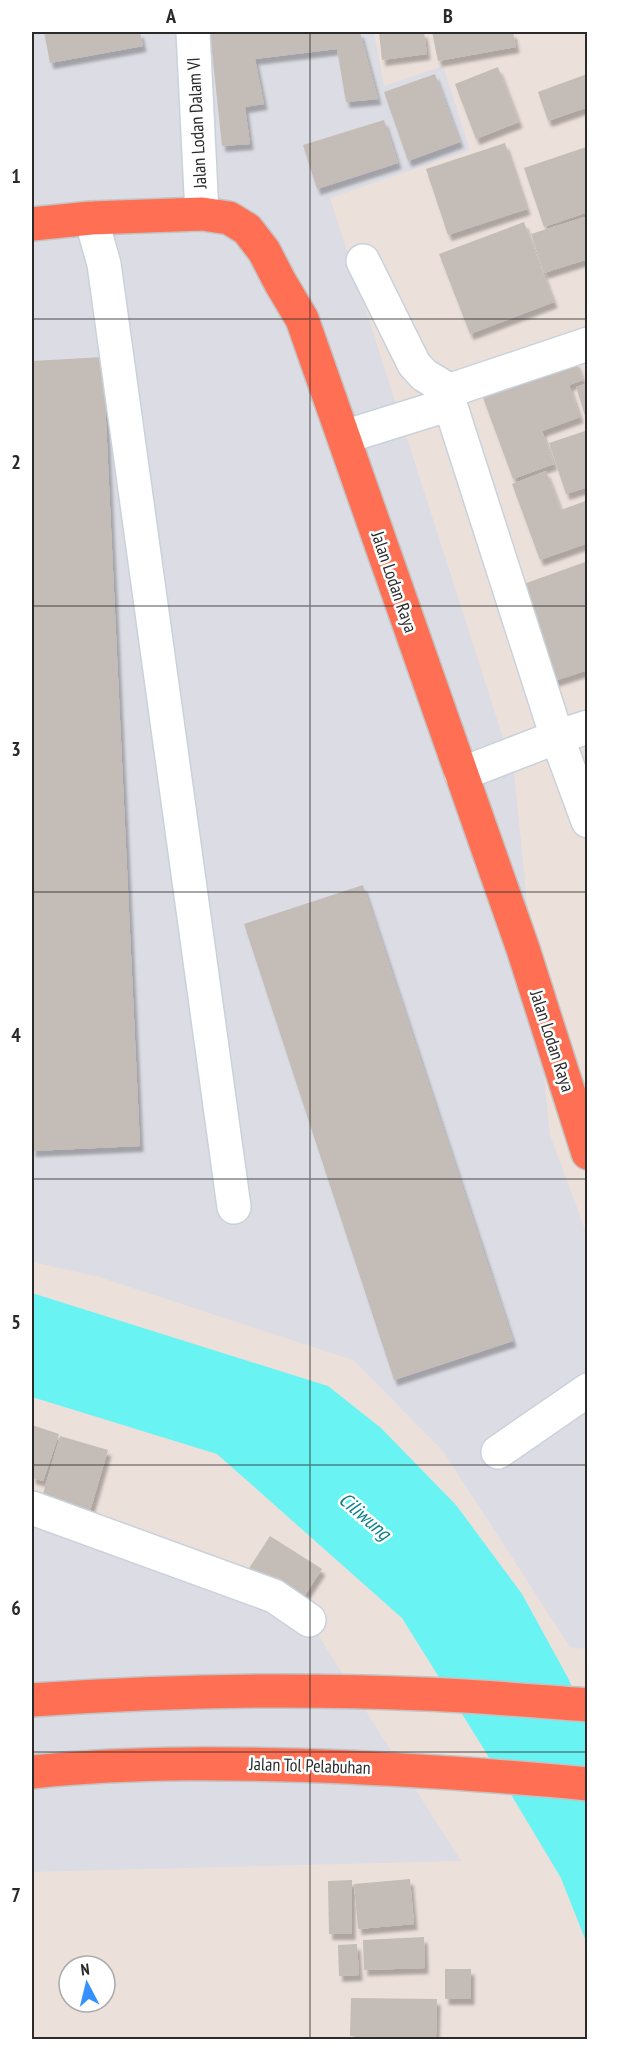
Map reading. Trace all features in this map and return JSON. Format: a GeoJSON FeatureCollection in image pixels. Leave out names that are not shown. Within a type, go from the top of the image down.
{"type":"FeatureCollection","features":[{"type":"Feature","properties":{"kind":"highway","name":"Jalan Lodan Raya"},"geometry":{"type":"LineString","coordinates":[[32,224],[91,218],[202,214],[229,218],[247,229],[264,251],[302,319],[523,949],[588,1153]]}},
{"type":"Feature","properties":{"kind":"highway"},"geometry":{"type":"LineString","coordinates":[[32,1700],[128,1693],[313,1690],[425,1694],[588,1705]]}},
{"type":"Feature","properties":{"kind":"highway","name":"Jalan Tol Pelabuhan"},"geometry":{"type":"LineString","coordinates":[[32,1772],[153,1765],[246,1763],[428,1771],[588,1784]]}},
{"type":"Feature","properties":{"kind":"street","name":"Jalan Lodan Dalam VI"},"geometry":{"type":"LineString","coordinates":[[193,32],[202,214]]}},
{"type":"Feature","properties":{"kind":"street"},"geometry":{"type":"LineString","coordinates":[[91,218],[104,264],[234,1208]]}},
{"type":"Feature","properties":{"kind":"street"},"geometry":{"type":"LineString","coordinates":[[363,261],[414,364],[451,398],[557,737],[588,821]]}},
{"type":"Feature","properties":{"kind":"street"},"geometry":{"type":"LineString","coordinates":[[344,437],[451,398],[457,388],[588,344]]}},
{"type":"Feature","properties":{"kind":"street"},"geometry":{"type":"LineString","coordinates":[[461,774],[588,727]]}},
{"type":"Feature","properties":{"kind":"street"},"geometry":{"type":"LineString","coordinates":[[498,1452],[588,1390]]}},
{"type":"Feature","properties":{"kind":"street"},"geometry":{"type":"LineString","coordinates":[[32,1508],[274,1596],[309,1620]]}},
{"type":"Feature","properties":{"kind":"shaded area"},"geometry":{"type":"Polygon","coordinates":[[[32,32],[374,32],[384,86],[443,66],[470,150],[330,198],[514,772],[550,1135],[587,1235],[587,1649],[570,1647],[443,1451],[353,1360],[99,1277],[32,1262],[32,32]]]}},
{"type":"Feature","properties":{"kind":"shaded area"},"geometry":{"type":"Polygon","coordinates":[[[32,1516],[209,1579],[318,1635],[461,1861],[32,1872],[32,1516]]]}},
{"type":"Feature","properties":{"kind":"water","name":"Ciliwung"},"geometry":{"type":"Polygon","coordinates":[[[32,1293],[328,1386],[381,1428],[456,1505],[522,1594],[568,1678],[587,1722],[587,1944],[561,1878],[402,1618],[217,1454],[32,1397],[32,1293]]]}},
{"type":"Feature","properties":{"kind":"building"},"geometry":{"type":"Polygon","coordinates":[[[44,32],[140,32],[143,46],[50,63],[44,32]]]}},
{"type":"Feature","properties":{"kind":"building"},"geometry":{"type":"Polygon","coordinates":[[[210,32],[360,32],[378,99],[346,102],[337,49],[255,59],[264,104],[245,107],[250,144],[222,146],[210,32]]]}},
{"type":"Feature","properties":{"kind":"building"},"geometry":{"type":"Polygon","coordinates":[[[379,32],[424,32],[427,54],[382,60],[379,32]]]}},
{"type":"Feature","properties":{"kind":"building"},"geometry":{"type":"Polygon","coordinates":[[[432,32],[513,32],[516,47],[438,61],[432,32]]]}},
{"type":"Feature","properties":{"kind":"building"},"geometry":{"type":"Polygon","coordinates":[[[498,67],[519,122],[476,139],[455,84],[498,67]]]}},
{"type":"Feature","properties":{"kind":"building"},"geometry":{"type":"Polygon","coordinates":[[[435,74],[460,142],[408,161],[384,92],[435,74]]]}},
{"type":"Feature","properties":{"kind":"building"},"geometry":{"type":"Polygon","coordinates":[[[587,74],[588,107],[548,121],[538,92],[587,74]]]}},
{"type":"Feature","properties":{"kind":"building"},"geometry":{"type":"Polygon","coordinates":[[[384,120],[398,163],[317,189],[303,145],[384,120]]]}},
{"type":"Feature","properties":{"kind":"building"},"geometry":{"type":"Polygon","coordinates":[[[505,143],[527,209],[448,235],[426,169],[505,143]]]}},
{"type":"Feature","properties":{"kind":"building"},"geometry":{"type":"Polygon","coordinates":[[[586,147],[588,152],[588,212],[544,227],[524,168],[586,147]]]}},
{"type":"Feature","properties":{"kind":"building"},"geometry":{"type":"Polygon","coordinates":[[[588,216],[588,259],[544,273],[531,234],[588,216]]]}},
{"type":"Feature","properties":{"kind":"building"},"geometry":{"type":"Polygon","coordinates":[[[524,222],[554,302],[470,334],[439,254],[524,222]]]}},
{"type":"Feature","properties":{"kind":"building"},"geometry":{"type":"Polygon","coordinates":[[[103,357],[140,1146],[32,1151],[32,361],[103,357]]]}},
{"type":"Feature","properties":{"kind":"building"},"geometry":{"type":"Polygon","coordinates":[[[576,361],[583,380],[569,385],[580,417],[542,431],[554,464],[513,479],[482,395],[576,361]]]}},
{"type":"Feature","properties":{"kind":"building"},"geometry":{"type":"Polygon","coordinates":[[[588,383],[588,422],[587,422],[576,387],[588,383]]]}},
{"type":"Feature","properties":{"kind":"building"},"geometry":{"type":"Polygon","coordinates":[[[588,430],[588,487],[566,494],[549,443],[588,430]]]}},
{"type":"Feature","properties":{"kind":"building"},"geometry":{"type":"Polygon","coordinates":[[[546,471],[561,510],[588,500],[588,543],[540,560],[512,484],[546,471]]]}},
{"type":"Feature","properties":{"kind":"building"},"geometry":{"type":"Polygon","coordinates":[[[588,561],[588,670],[551,682],[518,586],[588,561]]]}},
{"type":"Feature","properties":{"kind":"building"},"geometry":{"type":"Polygon","coordinates":[[[363,885],[513,1341],[394,1380],[244,924],[363,885]]]}},
{"type":"Feature","properties":{"kind":"building"},"geometry":{"type":"Polygon","coordinates":[[[32,1425],[59,1434],[43,1481],[32,1478],[32,1425]]]}},
{"type":"Feature","properties":{"kind":"building"},"geometry":{"type":"Polygon","coordinates":[[[60,1436],[108,1450],[88,1518],[40,1504],[60,1436]]]}},
{"type":"Feature","properties":{"kind":"building"},"geometry":{"type":"Polygon","coordinates":[[[270,1536],[322,1569],[298,1606],[246,1573],[270,1536]]]}},
{"type":"Feature","properties":{"kind":"building"},"geometry":{"type":"Polygon","coordinates":[[[410,1879],[414,1924],[358,1929],[354,1884],[410,1879]]]}},
{"type":"Feature","properties":{"kind":"building"},"geometry":{"type":"Polygon","coordinates":[[[352,1880],[352,1934],[329,1934],[328,1881],[352,1880]]]}},
{"type":"Feature","properties":{"kind":"building"},"geometry":{"type":"Polygon","coordinates":[[[424,1937],[425,1968],[364,1970],[363,1940],[424,1937]]]}},
{"type":"Feature","properties":{"kind":"building"},"geometry":{"type":"Polygon","coordinates":[[[357,1944],[359,1975],[339,1976],[338,1945],[357,1944]]]}},
{"type":"Feature","properties":{"kind":"building"},"geometry":{"type":"Polygon","coordinates":[[[445,1969],[471,1969],[471,1999],[445,1999],[445,1969]]]}},
{"type":"Feature","properties":{"kind":"building"},"geometry":{"type":"Polygon","coordinates":[[[351,1998],[437,1999],[436,2038],[350,2036],[351,1998]]]}}]}
